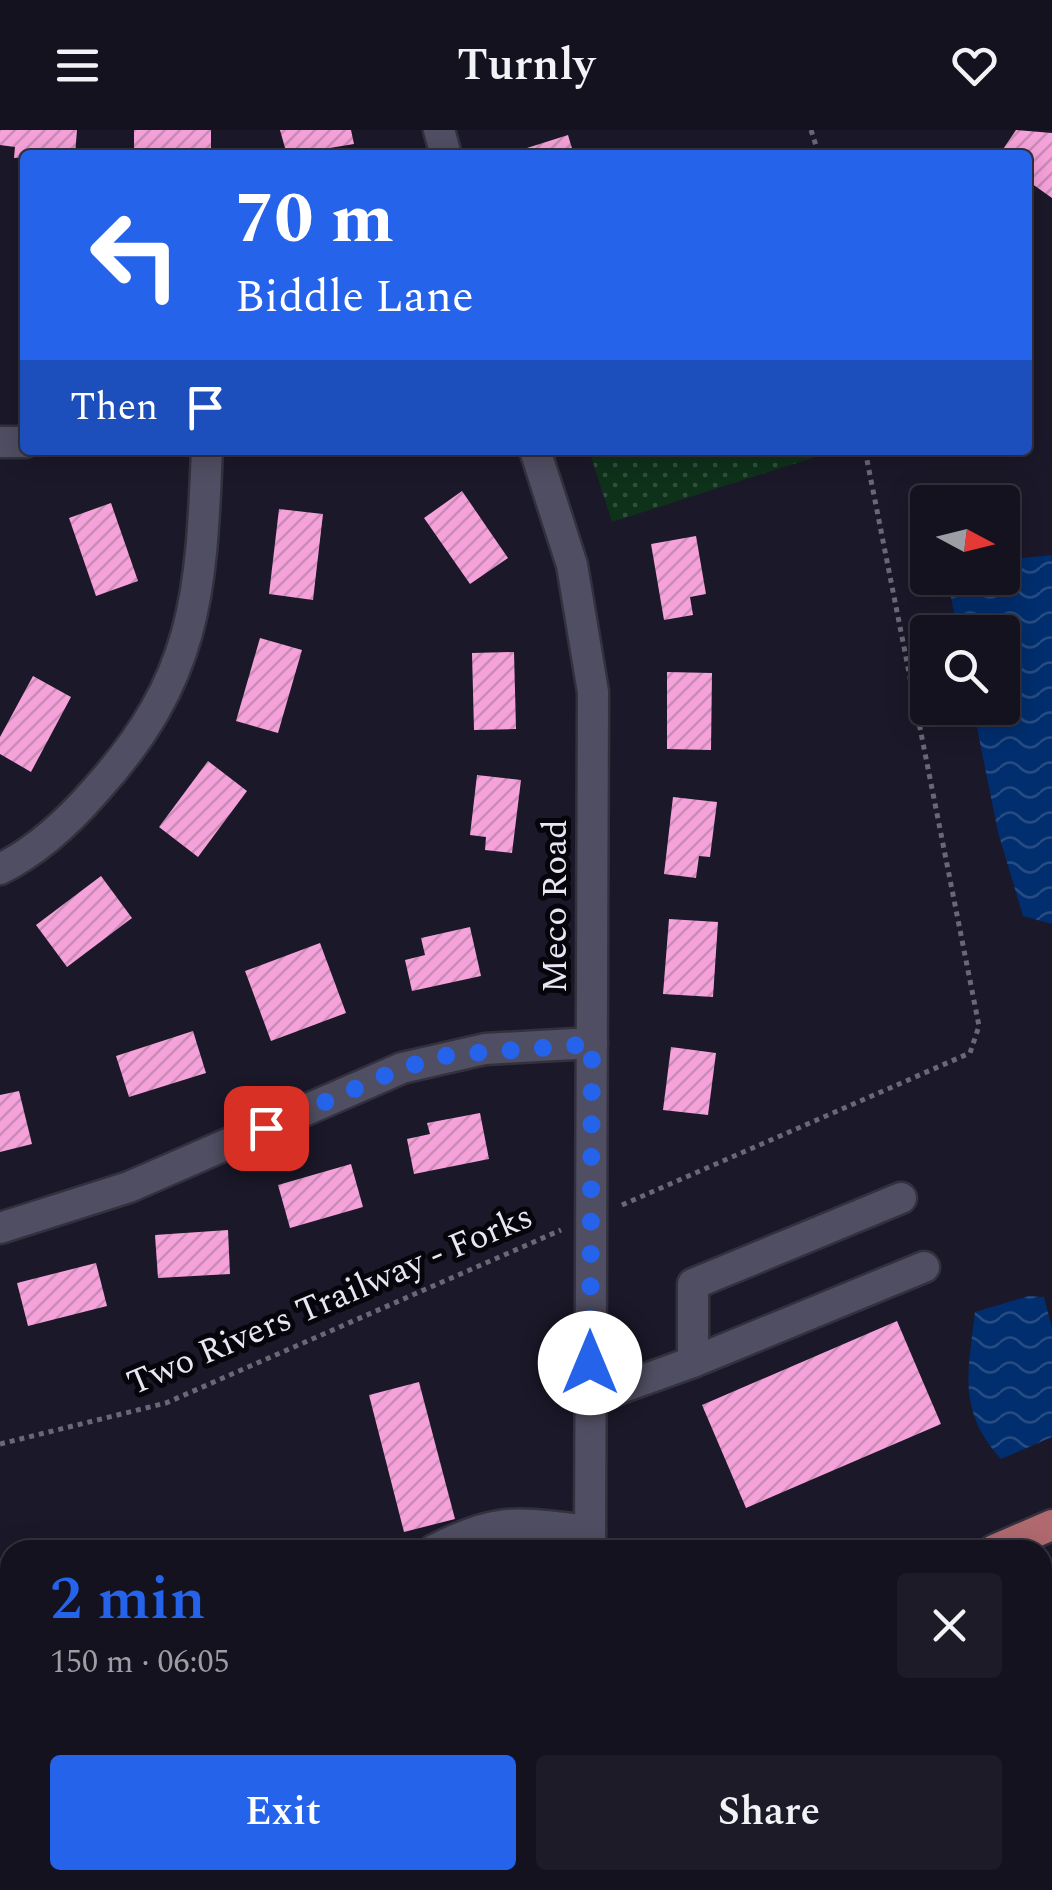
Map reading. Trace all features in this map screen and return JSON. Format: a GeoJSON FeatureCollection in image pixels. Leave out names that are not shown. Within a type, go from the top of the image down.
{"type":"FeatureCollection","features":[{"type":"Feature","properties":{"kind":"main road"},"geometry":{"type":"LineString","coordinates":[[1017,1540],[1052,1525]]}},
{"type":"Feature","properties":{"kind":"street"},"geometry":{"type":"LineString","coordinates":[[0,869],[22,858],[100,786],[154,716],[177,671],[195,615],[200,580],[206,455]]}},
{"type":"Feature","properties":{"kind":"street","name":"Meco Road"},"geometry":{"type":"LineString","coordinates":[[537,455],[572,565],[593,692],[590,1540]]}},
{"type":"Feature","properties":{"kind":"street"},"geometry":{"type":"LineString","coordinates":[[0,1228],[129,1187],[402,1068],[486,1049],[592,1044]]}},
{"type":"Feature","properties":{"kind":"street"},"geometry":{"type":"LineString","coordinates":[[694,1362],[693,1284],[901,1198]]}},
{"type":"Feature","properties":{"kind":"street"},"geometry":{"type":"LineString","coordinates":[[590,1399],[694,1362],[924,1267]]}},
{"type":"Feature","properties":{"kind":"street"},"geometry":{"type":"LineString","coordinates":[[453,1540],[480,1526],[524,1523],[586,1540]]}},
{"type":"Feature","properties":{"kind":"path"},"geometry":{"type":"LineString","coordinates":[[620,1206],[970,1053],[977,1041],[979,1026],[866,455]]}},
{"type":"Feature","properties":{"kind":"path","name":"Two Rivers Trailway - Forks"},"geometry":{"type":"LineString","coordinates":[[0,1444],[166,1403],[524,1243],[563,1230]]}},
{"type":"Feature","properties":{"kind":"green space"},"geometry":{"type":"Polygon","coordinates":[[[591,455],[813,455],[812,458],[612,522],[591,455]]]}},
{"type":"Feature","properties":{"kind":"water"},"geometry":{"type":"Polygon","coordinates":[[[1052,555],[1052,924],[1023,916],[998,832],[976,725],[1020,725],[1020,615],[955,615],[950,595],[1020,595],[1020,558],[1052,555]]]}},
{"type":"Feature","properties":{"kind":"water"},"geometry":{"type":"Polygon","coordinates":[[[1029,1296],[1044,1297],[1052,1328],[1052,1437],[1001,1459],[977,1424],[972,1407],[969,1372],[975,1312],[1029,1296]]]}},
{"type":"Feature","properties":{"kind":"building"},"geometry":{"type":"Polygon","coordinates":[[[0,130],[77,130],[75,150],[20,150],[20,158],[14,158],[15,147],[0,145],[0,130]]]}},
{"type":"Feature","properties":{"kind":"building"},"geometry":{"type":"Polygon","coordinates":[[[134,130],[211,130],[211,150],[134,150],[134,130]]]}},
{"type":"Feature","properties":{"kind":"building"},"geometry":{"type":"Polygon","coordinates":[[[280,130],[351,130],[354,144],[317,150],[286,150],[280,130]]]}},
{"type":"Feature","properties":{"kind":"building"},"geometry":{"type":"Polygon","coordinates":[[[1016,130],[1052,133],[1052,198],[1032,184],[1032,150],[1002,150],[1016,130]]]}},
{"type":"Feature","properties":{"kind":"building"},"geometry":{"type":"Polygon","coordinates":[[[568,135],[572,150],[528,150],[568,135]]]}},
{"type":"Feature","properties":{"kind":"building"},"geometry":{"type":"Polygon","coordinates":[[[462,491],[508,558],[470,584],[424,518],[462,491]]]}},
{"type":"Feature","properties":{"kind":"building"},"geometry":{"type":"Polygon","coordinates":[[[111,503],[138,581],[96,596],[69,518],[111,503]]]}},
{"type":"Feature","properties":{"kind":"building"},"geometry":{"type":"Polygon","coordinates":[[[279,509],[323,514],[313,600],[269,594],[279,509]]]}},
{"type":"Feature","properties":{"kind":"building"},"geometry":{"type":"Polygon","coordinates":[[[696,536],[706,594],[690,597],[693,615],[664,620],[651,544],[696,536]]]}},
{"type":"Feature","properties":{"kind":"building"},"geometry":{"type":"Polygon","coordinates":[[[260,638],[302,650],[278,733],[236,721],[260,638]]]}},
{"type":"Feature","properties":{"kind":"building"},"geometry":{"type":"Polygon","coordinates":[[[514,652],[516,729],[474,730],[472,653],[514,652]]]}},
{"type":"Feature","properties":{"kind":"building"},"geometry":{"type":"Polygon","coordinates":[[[667,672],[712,673],[711,750],[667,749],[667,672]]]}},
{"type":"Feature","properties":{"kind":"building"},"geometry":{"type":"Polygon","coordinates":[[[33,676],[71,697],[31,772],[0,754],[0,737],[33,676]]]}},
{"type":"Feature","properties":{"kind":"building"},"geometry":{"type":"Polygon","coordinates":[[[208,761],[247,791],[198,857],[159,827],[208,761]]]}},
{"type":"Feature","properties":{"kind":"building"},"geometry":{"type":"Polygon","coordinates":[[[477,775],[521,780],[512,853],[485,850],[486,837],[470,835],[477,775]]]}},
{"type":"Feature","properties":{"kind":"building"},"geometry":{"type":"Polygon","coordinates":[[[673,797],[717,802],[710,857],[699,856],[696,878],[664,874],[673,797]]]}},
{"type":"Feature","properties":{"kind":"building"},"geometry":{"type":"Polygon","coordinates":[[[101,876],[132,918],[67,967],[36,925],[101,876]]]}},
{"type":"Feature","properties":{"kind":"building"},"geometry":{"type":"Polygon","coordinates":[[[669,919],[718,922],[713,997],[663,994],[669,919]]]}},
{"type":"Feature","properties":{"kind":"building"},"geometry":{"type":"Polygon","coordinates":[[[470,927],[481,976],[412,991],[405,960],[425,955],[421,938],[470,927]]]}},
{"type":"Feature","properties":{"kind":"building"},"geometry":{"type":"Polygon","coordinates":[[[320,943],[346,1013],[271,1041],[245,971],[320,943]]]}},
{"type":"Feature","properties":{"kind":"building"},"geometry":{"type":"Polygon","coordinates":[[[193,1031],[206,1073],[129,1097],[116,1056],[193,1031]]]}},
{"type":"Feature","properties":{"kind":"building"},"geometry":{"type":"Polygon","coordinates":[[[671,1047],[716,1053],[708,1115],[663,1110],[671,1047]]]}},
{"type":"Feature","properties":{"kind":"building"},"geometry":{"type":"Polygon","coordinates":[[[19,1091],[32,1144],[0,1152],[0,1095],[19,1091]]]}},
{"type":"Feature","properties":{"kind":"building"},"geometry":{"type":"Polygon","coordinates":[[[480,1113],[489,1159],[414,1174],[407,1139],[430,1134],[427,1123],[480,1113]]]}},
{"type":"Feature","properties":{"kind":"building"},"geometry":{"type":"Polygon","coordinates":[[[351,1164],[363,1207],[290,1228],[278,1185],[351,1164]]]}},
{"type":"Feature","properties":{"kind":"building"},"geometry":{"type":"Polygon","coordinates":[[[228,1230],[230,1274],[158,1278],[155,1235],[228,1230]]]}},
{"type":"Feature","properties":{"kind":"building"},"geometry":{"type":"Polygon","coordinates":[[[96,1263],[107,1306],[28,1326],[17,1283],[96,1263]]]}},
{"type":"Feature","properties":{"kind":"building"},"geometry":{"type":"Polygon","coordinates":[[[897,1321],[941,1424],[746,1508],[702,1405],[897,1321]]]}},
{"type":"Feature","properties":{"kind":"building"},"geometry":{"type":"Polygon","coordinates":[[[419,1382],[455,1519],[404,1532],[369,1395],[419,1382]]]}},
{"type":"Feature","properties":{"kind":"route"},"geometry":{"type":"LineString","coordinates":[[266,1128],[402,1068],[449,1055],[486,1049],[592,1044],[590,1363]]}}]}
